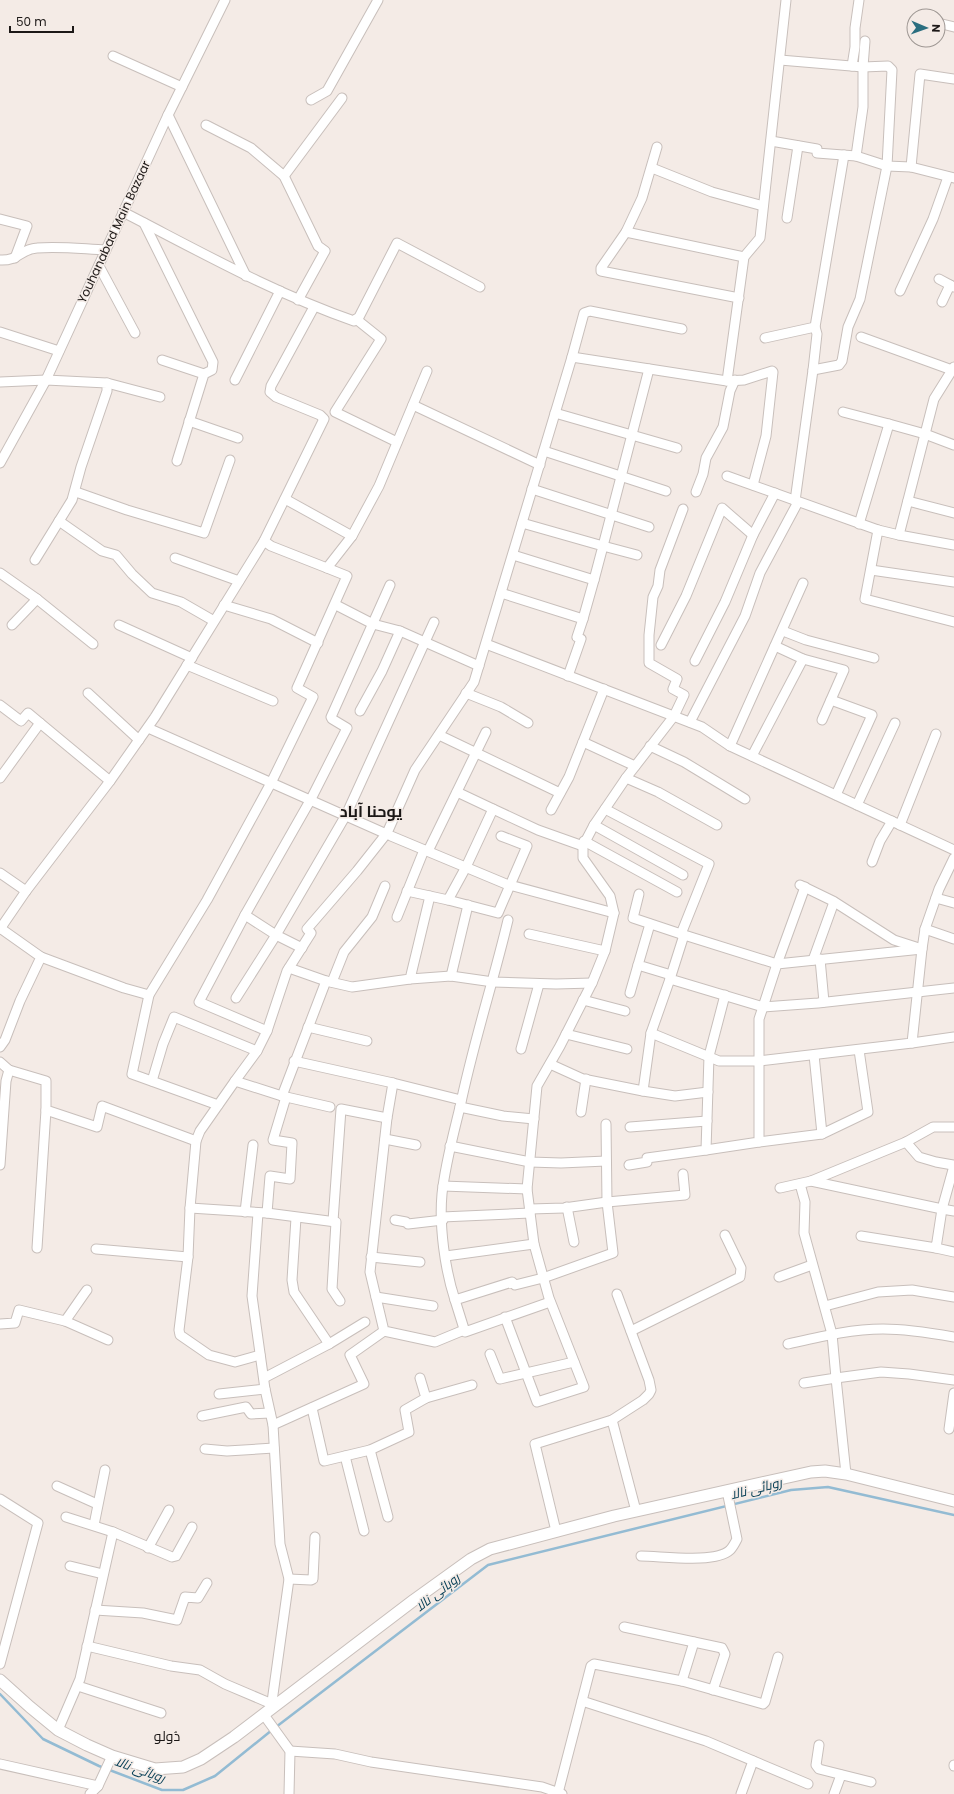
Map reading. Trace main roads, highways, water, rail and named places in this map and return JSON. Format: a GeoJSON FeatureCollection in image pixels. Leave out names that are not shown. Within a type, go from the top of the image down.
{"type":"FeatureCollection","features":[{"type":"Feature","properties":{"kind":"waterway","name":"روہائی نالا"},"geometry":{"type":"LineString","coordinates":[[276,1727],[488,1565],[791,1490],[828,1487],[954,1515]]}},
{"type":"Feature","properties":{"kind":"waterway","name":"روہائی نالا"},"geometry":{"type":"LineString","coordinates":[[0,1694],[43,1739],[99,1766],[162,1790],[183,1790],[215,1776],[272,1730]]}},
{"type":"Feature","properties":{"kind":"district","name":"یوحنا آباد"},"geometry":{"type":"Point","coordinates":[371,811]}},
{"type":"Feature","properties":{"kind":"district","name":"دُولو"},"geometry":{"type":"Point","coordinates":[167,1736]}}]}
